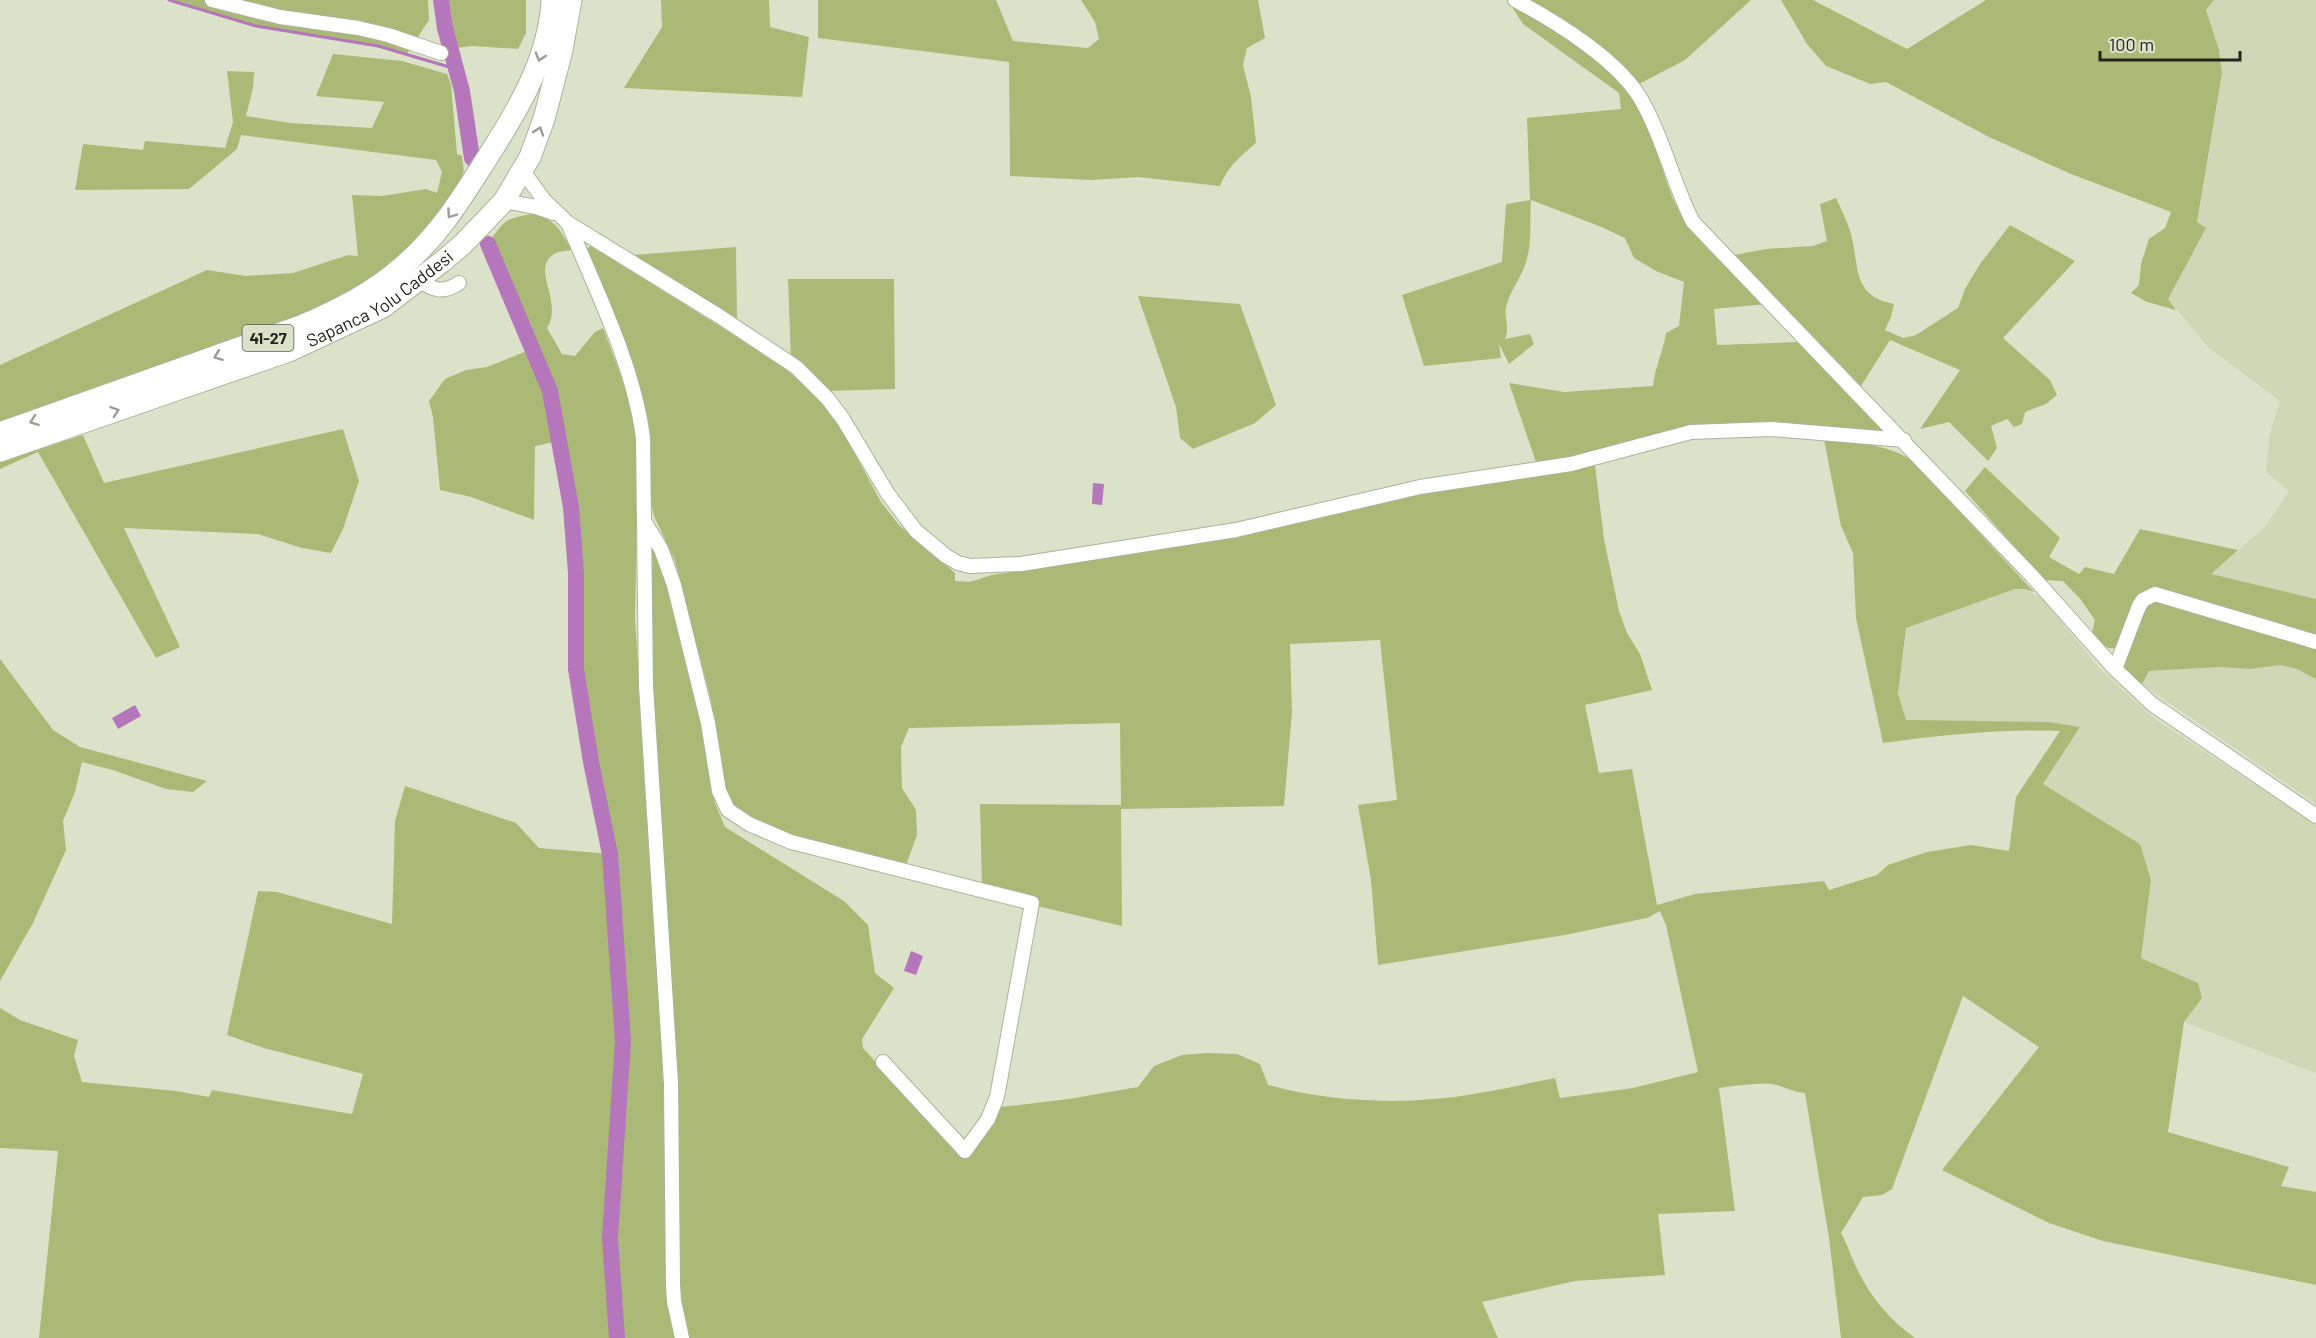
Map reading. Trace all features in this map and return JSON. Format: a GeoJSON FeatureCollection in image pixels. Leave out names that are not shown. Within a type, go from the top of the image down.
{"type":"FeatureCollection","features":[{"type":"Feature","properties":{"kind":"highway","name":"Sapanca Yolu Caddesi"},"geometry":{"type":"LineString","coordinates":[[0,433],[302,326],[344,308],[402,267],[425,246],[450,216],[529,87],[546,36],[552,0]]}},
{"type":"Feature","properties":{"kind":"highway","name":"Sapanca Yolu Caddesi"},"geometry":{"type":"LineString","coordinates":[[0,451],[289,351],[383,307],[418,280],[463,244],[504,201],[533,150],[544,119],[562,50],[571,0]]}},
{"type":"Feature","properties":{"kind":"highway"},"geometry":{"type":"LineString","coordinates":[[492,150],[508,156],[522,170]]}},
{"type":"Feature","properties":{"kind":"highway"},"geometry":{"type":"LineString","coordinates":[[473,181],[488,195],[504,201]]}},
{"type":"Feature","properties":{"kind":"street"},"geometry":{"type":"LineString","coordinates":[[212,0],[280,17],[378,33],[441,53]]}},
{"type":"Feature","properties":{"kind":"street"},"geometry":{"type":"LineString","coordinates":[[1515,0],[1560,26],[1615,68],[1634,87],[1644,104],[1676,186],[1694,222],[1904,440],[2032,576],[2115,669],[2152,704],[2316,816]]}},
{"type":"Feature","properties":{"kind":"street"},"geometry":{"type":"LineString","coordinates":[[522,170],[544,200],[563,219],[612,329],[636,402],[643,438],[646,686],[671,1083],[673,1285],[682,1338]]}},
{"type":"Feature","properties":{"kind":"street"},"geometry":{"type":"LineString","coordinates":[[504,201],[536,207],[563,219],[719,316],[796,368],[828,399],[843,419],[888,494],[916,531],[946,556],[970,566],[1021,564],[1236,530],[1420,487],[1571,464],[1691,432],[1772,429],[1904,440]]}},
{"type":"Feature","properties":{"kind":"street"},"geometry":{"type":"LineString","coordinates":[[418,280],[431,289],[440,291],[451,289],[459,284]]}},
{"type":"Feature","properties":{"kind":"street"},"geometry":{"type":"LineString","coordinates":[[644,521],[661,549],[672,578],[708,723],[719,791],[728,810],[749,824],[791,842],[1032,903],[997,1097],[988,1119],[965,1151],[883,1062]]}},
{"type":"Feature","properties":{"kind":"street"},"geometry":{"type":"LineString","coordinates":[[2115,669],[2139,606],[2148,596],[2154,594],[2316,642]]}},
{"type":"Feature","properties":{"kind":"shaded area"},"geometry":{"type":"Polygon","coordinates":[[[2214,0],[2316,0],[2316,599],[2210,574],[2265,527],[2289,491],[2266,472],[2270,433],[2280,401],[2209,348],[2168,299],[2206,228],[2197,222],[2222,73],[2219,50],[2206,10],[2214,0]]]}},
{"type":"Feature","properties":{"kind":"shaded area"},"geometry":{"type":"Polygon","coordinates":[[[1093,483],[1104,484],[1102,505],[1092,504],[1093,483]]]}},
{"type":"Feature","properties":{"kind":"shaded area"},"geometry":{"type":"Polygon","coordinates":[[[2015,589],[2025,589],[2042,598],[2098,667],[2152,717],[2316,825],[2316,1073],[2184,1022],[2202,998],[2198,983],[2141,958],[2151,880],[2140,844],[2043,784],[2080,727],[2049,722],[1906,721],[1898,694],[1906,628],[2015,589]]]}},
{"type":"Feature","properties":{"kind":"shaded area"},"geometry":{"type":"Polygon","coordinates":[[[2281,665],[2297,669],[2316,679],[2316,804],[2142,684],[2149,671],[2220,667],[2250,669],[2281,665]]]}},
{"type":"Feature","properties":{"kind":"shaded area"},"geometry":{"type":"Polygon","coordinates":[[[135,705],[141,716],[118,729],[112,718],[135,705]]]}},
{"type":"Feature","properties":{"kind":"shaded area"},"geometry":{"type":"Polygon","coordinates":[[[911,951],[923,956],[916,975],[904,971],[911,951]]]}},
{"type":"Feature","properties":{"kind":"green space"},"geometry":{"type":"Polygon","coordinates":[[[169,0],[428,0],[429,20],[407,54],[355,42],[256,26],[169,0]]]}},
{"type":"Feature","properties":{"kind":"green space"},"geometry":{"type":"Polygon","coordinates":[[[449,0],[526,0],[526,33],[518,49],[472,46],[456,48],[449,0]]]}},
{"type":"Feature","properties":{"kind":"green space"},"geometry":{"type":"Polygon","coordinates":[[[661,0],[769,0],[770,27],[809,37],[802,97],[624,88],[662,27],[661,0]]]}},
{"type":"Feature","properties":{"kind":"green space"},"geometry":{"type":"Polygon","coordinates":[[[818,0],[996,0],[1013,41],[1088,48],[1099,39],[1095,22],[1081,0],[1258,0],[1265,38],[1247,48],[1243,65],[1251,97],[1256,143],[1231,167],[1220,186],[1138,177],[1091,180],[1010,176],[1009,62],[818,38],[818,0]]]}},
{"type":"Feature","properties":{"kind":"green space"},"geometry":{"type":"Polygon","coordinates":[[[1529,0],[1751,0],[1685,60],[1639,84],[1628,71],[1602,49],[1529,0]]]}},
{"type":"Feature","properties":{"kind":"green space"},"geometry":{"type":"Polygon","coordinates":[[[1781,0],[1813,0],[1907,49],[1986,0],[2214,0],[2206,10],[2219,50],[2222,73],[2197,222],[2206,228],[2168,299],[2176,310],[2147,302],[2131,293],[2139,285],[2141,264],[2149,239],[2165,228],[2171,212],[2071,174],[1989,137],[1886,82],[1870,84],[1826,66],[1807,44],[1781,0]]]}},
{"type":"Feature","properties":{"kind":"green space"},"geometry":{"type":"Polygon","coordinates":[[[1510,4],[1590,54],[1605,66],[1630,93],[1644,118],[1675,203],[1692,231],[1766,304],[1714,309],[1717,345],[1798,342],[1882,424],[1881,430],[1736,423],[1682,429],[1537,465],[1509,383],[1564,392],[1653,386],[1666,333],[1679,326],[1684,282],[1656,271],[1634,258],[1625,238],[1531,200],[1529,249],[1525,265],[1506,307],[1505,339],[1530,334],[1534,344],[1509,364],[1499,344],[1501,358],[1424,366],[1402,295],[1502,262],[1506,204],[1530,200],[1527,118],[1621,109],[1619,93],[1523,24],[1510,4]]]}},
{"type":"Feature","properties":{"kind":"green space"},"geometry":{"type":"Polygon","coordinates":[[[333,54],[402,61],[447,74],[451,85],[457,154],[462,156],[464,172],[454,193],[411,245],[358,286],[296,317],[0,423],[0,365],[207,270],[246,276],[293,273],[348,255],[358,256],[352,195],[382,196],[426,189],[437,193],[442,172],[436,160],[241,135],[237,149],[189,189],[75,190],[83,144],[143,150],[145,141],[225,148],[233,122],[227,71],[254,72],[253,88],[246,116],[290,123],[372,128],[384,102],[316,96],[333,54]]]}},
{"type":"Feature","properties":{"kind":"green space"},"geometry":{"type":"Polygon","coordinates":[[[1836,198],[1851,233],[1861,280],[1872,295],[1894,304],[1885,330],[1903,338],[1916,335],[1958,308],[1965,289],[1980,264],[2010,225],[2075,261],[2003,338],[2050,380],[2057,395],[2046,404],[2025,412],[2022,424],[2014,427],[2007,419],[1991,426],[1997,448],[1988,461],[1949,422],[1920,429],[1960,370],[1890,340],[1861,386],[1734,255],[1766,249],[1813,246],[1827,241],[1820,204],[1836,198]]]}},
{"type":"Feature","properties":{"kind":"green space"},"geometry":{"type":"Polygon","coordinates":[[[532,214],[552,222],[572,250],[556,253],[548,260],[545,268],[552,308],[547,328],[562,354],[575,356],[595,332],[603,328],[637,419],[635,618],[661,1015],[666,1188],[666,1290],[675,1338],[39,1338],[58,1151],[0,1148],[0,1008],[20,1020],[78,1040],[74,1056],[82,1082],[176,1091],[209,1097],[212,1090],[352,1114],[363,1074],[264,1048],[227,1035],[258,891],[277,892],[392,924],[395,821],[405,786],[516,823],[539,848],[610,854],[576,669],[576,573],[571,507],[559,441],[535,446],[534,520],[471,497],[440,490],[433,417],[429,401],[445,379],[466,370],[487,367],[532,349],[488,244],[505,222],[532,214]]]}},
{"type":"Feature","properties":{"kind":"green space"},"geometry":{"type":"Polygon","coordinates":[[[591,246],[779,363],[820,400],[842,430],[881,502],[899,525],[955,573],[955,581],[969,582],[992,575],[1234,537],[1408,495],[1595,465],[1604,539],[1619,611],[1627,633],[1640,654],[1652,690],[1585,705],[1599,773],[1632,769],[1657,905],[1695,894],[1824,881],[1829,890],[1877,875],[1888,865],[1927,852],[1971,845],[2009,851],[2016,797],[2060,731],[1971,733],[1883,743],[1856,618],[1853,553],[1841,526],[1824,440],[1880,447],[1912,460],[2034,592],[2015,589],[1906,628],[1898,694],[1906,720],[2049,722],[2080,727],[2043,784],[2140,844],[2151,880],[2141,958],[2198,983],[2202,998],[2184,1022],[2168,1132],[2289,1167],[2281,1186],[2316,1192],[2316,1285],[2103,1241],[2049,1223],[1942,1170],[2039,1047],[1963,996],[1892,1189],[1882,1195],[1863,1197],[1841,1233],[1869,1291],[1890,1316],[1915,1338],[1841,1338],[1829,1238],[1805,1093],[1765,1084],[1719,1088],[1735,1211],[1658,1214],[1665,1275],[1575,1281],[1482,1302],[1498,1338],[688,1338],[680,1296],[653,731],[649,546],[653,548],[664,576],[703,732],[715,803],[725,827],[844,901],[868,925],[875,973],[894,988],[862,1039],[863,1048],[951,1145],[967,1158],[1000,1107],[1069,1099],[1138,1087],[1154,1066],[1182,1055],[1237,1054],[1260,1064],[1268,1085],[1328,1097],[1392,1101],[1448,1098],[1555,1078],[1560,1098],[1633,1088],[1698,1072],[1666,925],[1660,911],[1647,918],[1565,935],[1378,965],[1371,880],[1358,805],[1397,800],[1380,640],[1290,644],[1292,712],[1284,806],[1121,809],[1122,926],[1037,906],[982,887],[980,804],[1121,805],[1120,723],[909,728],[901,747],[902,788],[916,810],[917,835],[905,868],[780,831],[748,816],[732,803],[724,785],[711,700],[675,561],[654,516],[650,497],[651,458],[647,416],[637,381],[586,249],[591,246]]]}},
{"type":"Feature","properties":{"kind":"green space"},"geometry":{"type":"Polygon","coordinates":[[[736,247],[737,321],[633,255],[736,247]]]}},
{"type":"Feature","properties":{"kind":"green space"},"geometry":{"type":"Polygon","coordinates":[[[788,279],[894,279],[895,389],[828,391],[791,359],[788,279]]]}},
{"type":"Feature","properties":{"kind":"green space"},"geometry":{"type":"Polygon","coordinates":[[[1138,296],[1240,304],[1276,405],[1255,423],[1193,449],[1180,438],[1176,407],[1138,296]]]}},
{"type":"Feature","properties":{"kind":"green space"},"geometry":{"type":"Polygon","coordinates":[[[343,429],[359,481],[343,529],[331,553],[302,548],[258,534],[124,528],[180,647],[156,658],[38,452],[0,469],[0,462],[83,435],[104,483],[343,429]]]}},
{"type":"Feature","properties":{"kind":"green space"},"geometry":{"type":"Polygon","coordinates":[[[1985,467],[2060,538],[2049,557],[2079,574],[2085,567],[2114,574],[2140,529],[2238,550],[2211,574],[2316,599],[2316,637],[2151,589],[2140,593],[2119,647],[2106,647],[2092,632],[2095,620],[2081,600],[2063,581],[2044,580],[1965,491],[1985,467]]]}},
{"type":"Feature","properties":{"kind":"green space"},"geometry":{"type":"Polygon","coordinates":[[[2154,599],[2316,647],[2316,679],[2297,669],[2281,665],[2250,669],[2220,667],[2149,671],[2142,684],[2124,670],[2122,663],[2142,608],[2154,599]]]}},
{"type":"Feature","properties":{"kind":"green space"},"geometry":{"type":"Polygon","coordinates":[[[0,659],[53,730],[80,747],[207,781],[193,792],[166,789],[116,771],[82,762],[75,792],[63,821],[66,850],[33,923],[0,981],[0,659]]]}},
{"type":"Feature","properties":{"kind":"waterway"},"geometry":{"type":"LineString","coordinates":[[169,0],[256,26],[378,46],[456,69]]}},
{"type":"Feature","properties":{"kind":"waterway"},"geometry":{"type":"LineString","coordinates":[[441,0],[445,28],[462,91],[472,158]]}},
{"type":"Feature","properties":{"kind":"waterway"},"geometry":{"type":"LineString","coordinates":[[488,244],[550,391],[571,507],[576,573],[576,669],[591,762],[610,854],[623,1041],[610,1238],[617,1338]]}}]}
